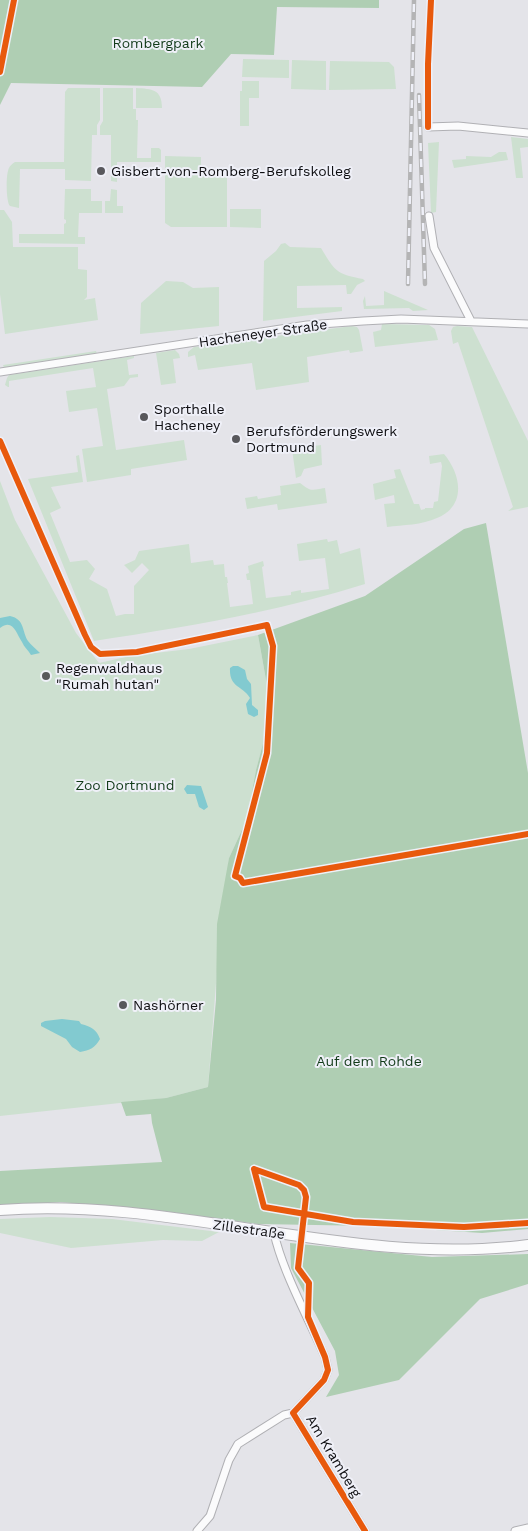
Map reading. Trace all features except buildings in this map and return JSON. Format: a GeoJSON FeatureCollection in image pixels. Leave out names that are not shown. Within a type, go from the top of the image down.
{"type":"FeatureCollection","features":[{"type":"Feature","properties":{"kind":"main road","name":"Zillestraße"},"geometry":{"type":"LineString","coordinates":[[0,1210],[70,1208],[111,1211],[335,1242],[409,1248],[486,1248],[528,1245]]}},
{"type":"Feature","properties":{"kind":"street"},"geometry":{"type":"LineString","coordinates":[[428,127],[458,126],[528,133]]}},
{"type":"Feature","properties":{"kind":"street"},"geometry":{"type":"LineString","coordinates":[[429,216],[434,248],[471,321]]}},
{"type":"Feature","properties":{"kind":"street","name":"Hacheneyer Straße"},"geometry":{"type":"LineString","coordinates":[[0,372],[307,325],[372,320],[471,321],[528,324]]}},
{"type":"Feature","properties":{"kind":"street","name":"Am Kramberg"},"geometry":{"type":"LineString","coordinates":[[274,1233],[276,1244],[325,1357],[328,1370],[324,1380],[293,1413],[365,1531]]}},
{"type":"Feature","properties":{"kind":"street"},"geometry":{"type":"LineString","coordinates":[[198,1531],[210,1516],[229,1460],[238,1444],[284,1415],[293,1413]]}},
{"type":"Feature","properties":{"kind":"street"},"geometry":{"type":"LineString","coordinates":[[515,1531],[528,1528]]}},
{"type":"Feature","properties":{"kind":"green space","name":"Rombergpark"},"geometry":{"type":"Polygon","coordinates":[[[0,0],[379,0],[379,8],[277,7],[274,55],[231,54],[202,87],[11,83],[0,105],[0,0]]]}},
{"type":"Feature","properties":{"kind":"green space"},"geometry":{"type":"Polygon","coordinates":[[[243,59],[289,60],[289,78],[242,77],[243,59]]]}},
{"type":"Feature","properties":{"kind":"green space"},"geometry":{"type":"Polygon","coordinates":[[[292,60],[326,61],[326,90],[291,89],[292,60]]]}},
{"type":"Feature","properties":{"kind":"green space"},"geometry":{"type":"Polygon","coordinates":[[[330,61],[389,62],[394,67],[396,89],[329,90],[330,61]]]}},
{"type":"Feature","properties":{"kind":"green space"},"geometry":{"type":"Polygon","coordinates":[[[242,81],[259,81],[259,98],[249,98],[249,126],[240,126],[240,91],[242,91],[242,81]]]}},
{"type":"Feature","properties":{"kind":"green space"},"geometry":{"type":"Polygon","coordinates":[[[68,88],[100,88],[100,120],[97,125],[97,135],[92,135],[91,181],[65,180],[65,169],[20,169],[19,208],[10,206],[7,195],[7,178],[10,166],[15,162],[64,162],[65,92],[68,88]]]}},
{"type":"Feature","properties":{"kind":"green space"},"geometry":{"type":"Polygon","coordinates":[[[103,88],[133,88],[133,109],[136,109],[136,120],[138,120],[137,158],[151,158],[151,148],[159,148],[161,150],[161,162],[117,162],[117,182],[111,181],[111,135],[100,135],[100,126],[103,121],[103,88]]]}},
{"type":"Feature","properties":{"kind":"green space"},"geometry":{"type":"Polygon","coordinates":[[[136,88],[155,91],[160,97],[162,108],[136,108],[136,88]]]}},
{"type":"Feature","properties":{"kind":"green space"},"geometry":{"type":"Polygon","coordinates":[[[511,137],[528,139],[528,147],[520,148],[523,178],[516,178],[511,137]]]}},
{"type":"Feature","properties":{"kind":"green space"},"geometry":{"type":"Polygon","coordinates":[[[439,142],[436,212],[431,213],[428,143],[439,142]]]}},
{"type":"Feature","properties":{"kind":"green space"},"geometry":{"type":"Polygon","coordinates":[[[499,152],[506,152],[508,160],[454,168],[452,160],[466,159],[466,156],[491,157],[499,152]]]}},
{"type":"Feature","properties":{"kind":"green space"},"geometry":{"type":"Polygon","coordinates":[[[165,156],[201,157],[201,172],[227,172],[227,227],[171,227],[165,223],[165,156]]]}},
{"type":"Feature","properties":{"kind":"green space"},"geometry":{"type":"Polygon","coordinates":[[[65,189],[91,189],[91,201],[102,201],[102,213],[79,213],[78,237],[85,237],[85,244],[19,243],[19,234],[64,234],[64,224],[66,223],[64,219],[65,189]]]}},
{"type":"Feature","properties":{"kind":"green space"},"geometry":{"type":"Polygon","coordinates":[[[111,189],[117,190],[117,206],[123,206],[123,213],[105,213],[105,201],[110,201],[111,189]]]}},
{"type":"Feature","properties":{"kind":"green space"},"geometry":{"type":"Polygon","coordinates":[[[230,209],[261,209],[261,228],[230,227],[230,209]]]}},
{"type":"Feature","properties":{"kind":"green space"},"geometry":{"type":"Polygon","coordinates":[[[0,210],[4,210],[12,222],[13,247],[78,247],[78,269],[87,270],[87,297],[84,300],[95,298],[98,320],[5,334],[0,294],[0,210]]]}},
{"type":"Feature","properties":{"kind":"green space"},"geometry":{"type":"Polygon","coordinates":[[[285,243],[290,247],[321,248],[337,270],[365,281],[357,285],[351,294],[347,294],[346,285],[297,286],[297,308],[342,307],[342,311],[263,321],[264,261],[281,244],[285,243]]]}},
{"type":"Feature","properties":{"kind":"green space"},"geometry":{"type":"Polygon","coordinates":[[[166,281],[183,282],[193,288],[219,287],[219,326],[140,334],[141,303],[166,281]]]}},
{"type":"Feature","properties":{"kind":"green space"},"geometry":{"type":"Polygon","coordinates":[[[384,291],[428,310],[413,311],[409,308],[364,309],[363,301],[365,296],[366,306],[384,305],[384,291]]]}},
{"type":"Feature","properties":{"kind":"green space"},"geometry":{"type":"Polygon","coordinates":[[[382,324],[429,325],[435,329],[438,340],[375,347],[373,332],[381,330],[382,324]]]}},
{"type":"Feature","properties":{"kind":"green space"},"geometry":{"type":"Polygon","coordinates":[[[352,326],[357,327],[359,330],[363,351],[350,353],[349,350],[307,357],[309,382],[256,390],[252,363],[198,370],[195,355],[188,357],[188,352],[194,347],[352,326]]]}},
{"type":"Feature","properties":{"kind":"green space"},"geometry":{"type":"Polygon","coordinates":[[[453,327],[472,327],[528,441],[528,507],[508,511],[513,507],[458,342],[453,344],[451,331],[453,327]]]}},
{"type":"Feature","properties":{"kind":"green space"},"geometry":{"type":"Polygon","coordinates":[[[175,350],[180,358],[173,359],[176,383],[161,385],[156,353],[175,350]]]}},
{"type":"Feature","properties":{"kind":"green space"},"geometry":{"type":"Polygon","coordinates":[[[96,351],[97,354],[4,368],[3,365],[96,351]]]}},
{"type":"Feature","properties":{"kind":"green space"},"geometry":{"type":"Polygon","coordinates":[[[134,356],[134,358],[127,360],[129,375],[138,374],[138,377],[130,378],[124,386],[107,389],[116,450],[184,440],[187,460],[131,469],[131,475],[87,482],[82,449],[103,446],[97,408],[69,412],[66,391],[96,387],[93,368],[9,381],[9,387],[5,385],[7,378],[9,375],[134,356]]]}},
{"type":"Feature","properties":{"kind":"green space"},"geometry":{"type":"Polygon","coordinates":[[[321,445],[322,465],[304,469],[301,476],[296,478],[292,449],[321,445]]]}},
{"type":"Feature","properties":{"kind":"green space"},"geometry":{"type":"Polygon","coordinates":[[[444,454],[450,462],[457,480],[457,498],[453,506],[447,513],[425,522],[387,527],[384,504],[395,503],[394,495],[375,500],[373,484],[396,478],[394,470],[400,469],[414,504],[419,504],[421,510],[433,508],[434,502],[438,501],[442,466],[441,462],[430,464],[429,456],[444,454]]]}},
{"type":"Feature","properties":{"kind":"green space"},"geometry":{"type":"Polygon","coordinates":[[[79,455],[83,482],[51,487],[61,508],[50,513],[70,562],[87,560],[95,569],[89,579],[107,589],[116,616],[134,614],[134,586],[149,570],[142,563],[132,573],[124,565],[135,560],[139,551],[189,544],[191,563],[213,560],[214,565],[224,564],[230,607],[253,604],[250,580],[247,580],[246,574],[249,573],[248,566],[263,561],[266,598],[291,595],[291,592],[301,590],[301,593],[329,589],[325,558],[299,561],[297,544],[327,539],[328,542],[337,540],[340,554],[360,548],[365,584],[265,611],[94,641],[28,479],[78,472],[76,456],[79,455]]]}},
{"type":"Feature","properties":{"kind":"green space","name":"Zoo Dortmund"},"geometry":{"type":"Polygon","coordinates":[[[0,481],[15,520],[76,633],[99,663],[130,656],[189,649],[258,635],[268,691],[266,732],[256,770],[247,819],[229,858],[217,970],[208,1087],[166,1098],[0,1116],[0,481]]]}},
{"type":"Feature","properties":{"kind":"green space"},"geometry":{"type":"Polygon","coordinates":[[[300,483],[311,490],[325,488],[327,503],[278,510],[277,504],[247,509],[245,498],[257,496],[258,499],[281,495],[280,486],[300,483]]]}},
{"type":"Feature","properties":{"kind":"green space","name":"Auf dem Rohde"},"geometry":{"type":"Polygon","coordinates":[[[486,523],[528,773],[528,1229],[482,1233],[373,1226],[258,1224],[163,1211],[60,1202],[0,1207],[0,1171],[162,1162],[151,1114],[126,1116],[121,1102],[166,1098],[208,1087],[216,1000],[217,924],[229,858],[247,819],[256,770],[266,732],[268,691],[258,635],[365,596],[464,529],[486,523]]]}},
{"type":"Feature","properties":{"kind":"green space"},"geometry":{"type":"Polygon","coordinates":[[[50,1217],[112,1219],[219,1232],[202,1241],[163,1240],[71,1248],[0,1233],[0,1219],[50,1217]]]}},
{"type":"Feature","properties":{"kind":"green space"},"geometry":{"type":"Polygon","coordinates":[[[290,1243],[432,1257],[528,1254],[528,1284],[480,1299],[399,1380],[326,1397],[339,1375],[335,1351],[291,1268],[290,1243]]]}},
{"type":"Feature","properties":{"kind":"water"},"geometry":{"type":"Polygon","coordinates":[[[10,616],[21,623],[28,641],[40,653],[31,655],[11,626],[4,625],[0,628],[0,618],[10,616]]]}},
{"type":"Feature","properties":{"kind":"water"},"geometry":{"type":"Polygon","coordinates":[[[238,666],[245,670],[247,679],[251,684],[252,705],[258,710],[258,715],[254,717],[248,714],[246,704],[250,698],[232,679],[230,668],[238,666]]]}},
{"type":"Feature","properties":{"kind":"water"},"geometry":{"type":"Polygon","coordinates":[[[187,785],[201,786],[208,807],[204,810],[199,807],[195,794],[187,794],[184,789],[187,785]]]}},
{"type":"Feature","properties":{"kind":"water"},"geometry":{"type":"Polygon","coordinates":[[[62,1019],[79,1021],[81,1024],[93,1029],[100,1039],[92,1048],[80,1052],[72,1047],[66,1039],[41,1026],[41,1023],[45,1021],[62,1019]]]}},
{"type":"Feature","properties":{"kind":"railway"},"geometry":{"type":"LineString","coordinates":[[408,284],[414,0]]}},
{"type":"Feature","properties":{"kind":"railway"},"geometry":{"type":"LineString","coordinates":[[419,95],[425,284]]}},
{"type":"Feature","properties":{"kind":"cycle path"},"geometry":{"type":"LineString","coordinates":[[0,72],[14,0]]}},
{"type":"Feature","properties":{"kind":"cycle path"},"geometry":{"type":"LineString","coordinates":[[428,127],[431,0]]}},
{"type":"Feature","properties":{"kind":"cycle path"},"geometry":{"type":"LineString","coordinates":[[0,441],[85,635],[91,647],[100,654],[137,652],[267,625],[273,646],[267,753],[235,876],[240,878],[243,883],[528,834]]}},
{"type":"Feature","properties":{"kind":"cycle path"},"geometry":{"type":"LineString","coordinates":[[254,1169],[299,1185],[304,1190],[306,1197],[298,1268],[309,1283],[308,1317],[325,1357],[328,1370],[324,1380],[293,1413],[365,1531]]}},
{"type":"Feature","properties":{"kind":"cycle path"},"geometry":{"type":"LineString","coordinates":[[254,1169],[264,1207],[353,1222],[464,1227],[528,1223]]}},
{"type":"Feature","properties":{"kind":"place","name":"Gisbert-von-Romberg-Berufskolleg"},"geometry":{"type":"Point","coordinates":[101,171]}},
{"type":"Feature","properties":{"kind":"place","name":"Sporthalle Hacheney"},"geometry":{"type":"Point","coordinates":[144,417]}},
{"type":"Feature","properties":{"kind":"place","name":"Berufsförderungswerk Dortmund"},"geometry":{"type":"Point","coordinates":[236,439]}},
{"type":"Feature","properties":{"kind":"place","name":"Regenwaldhaus \"Rumah hutan\""},"geometry":{"type":"Point","coordinates":[46,676]}},
{"type":"Feature","properties":{"kind":"place","name":"Nashörner"},"geometry":{"type":"Point","coordinates":[123,1005]}}]}
